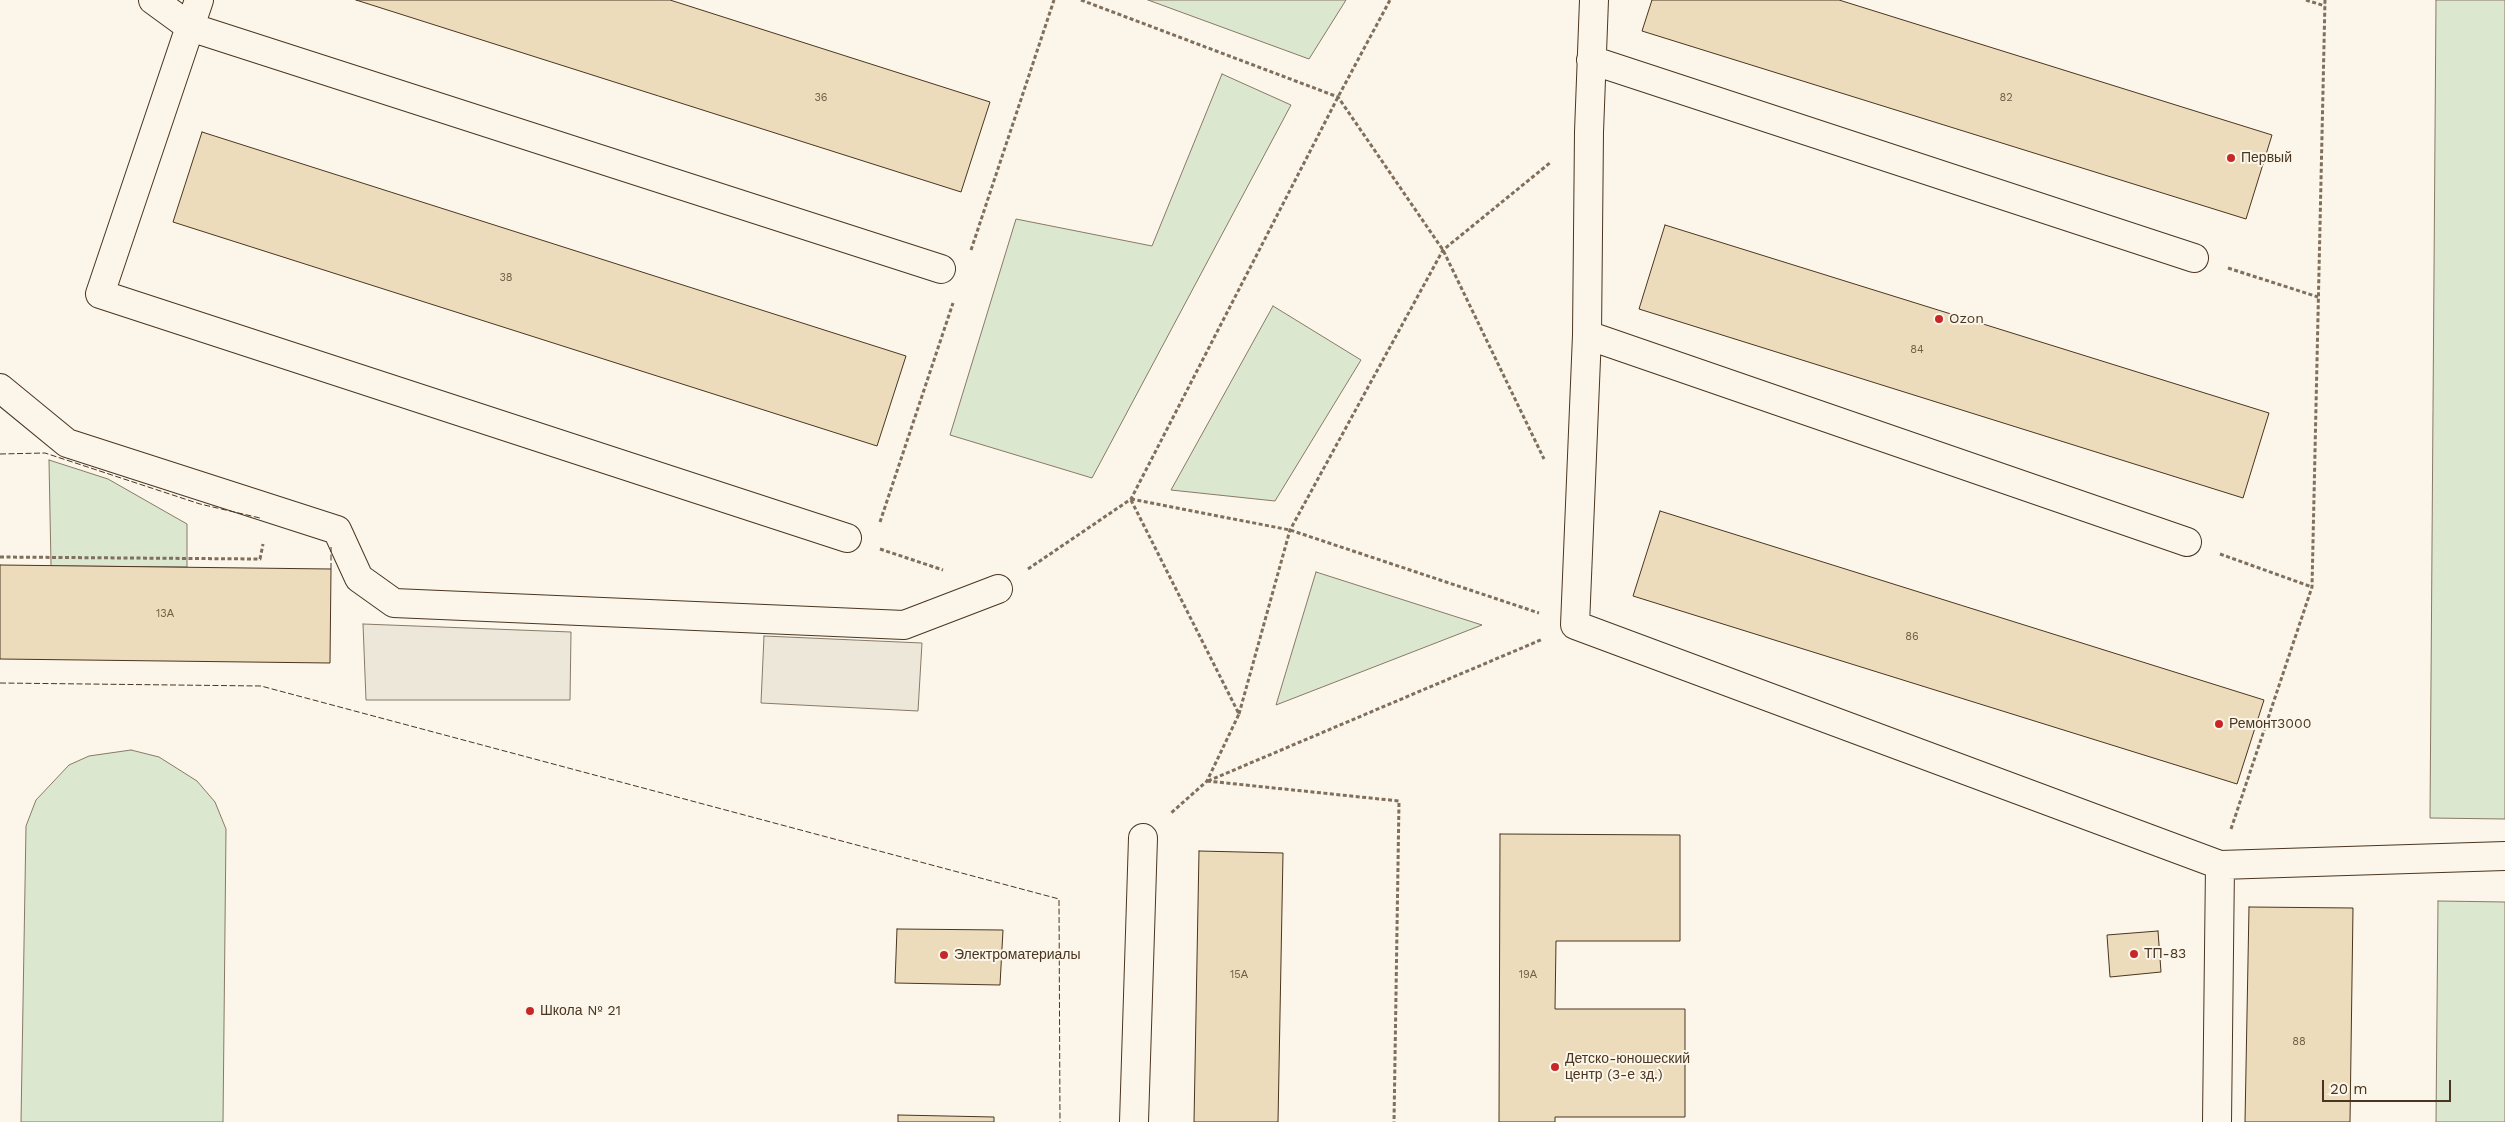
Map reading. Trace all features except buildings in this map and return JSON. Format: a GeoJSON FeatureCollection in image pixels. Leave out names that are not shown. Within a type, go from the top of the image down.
{"type":"FeatureCollection","features":[{"type":"Feature","properties":{"kind":"lane"},"geometry":{"type":"LineString","coordinates":[[153,0],[190,27],[941,269]]}},
{"type":"Feature","properties":{"kind":"lane"},"geometry":{"type":"LineString","coordinates":[[199,0],[100,294],[847,538]]}},
{"type":"Feature","properties":{"kind":"lane"},"geometry":{"type":"LineString","coordinates":[[1594,0],[1588,132],[1587,335],[1575,626],[2220,865],[2505,856]]}},
{"type":"Feature","properties":{"kind":"lane"},"geometry":{"type":"LineString","coordinates":[[1591,60],[2194,258]]}},
{"type":"Feature","properties":{"kind":"lane"},"geometry":{"type":"LineString","coordinates":[[1587,335],[2187,542]]}},
{"type":"Feature","properties":{"kind":"lane"},"geometry":{"type":"LineString","coordinates":[[0,388],[67,443],[337,530],[359,578],[394,603],[904,625],[998,588]]}},
{"type":"Feature","properties":{"kind":"lane"},"geometry":{"type":"LineString","coordinates":[[1134,1122],[1143,838]]}},
{"type":"Feature","properties":{"kind":"lane"},"geometry":{"type":"LineString","coordinates":[[2217,1122],[2220,865]]}},
{"type":"Feature","properties":{"kind":"path"},"geometry":{"type":"LineString","coordinates":[[1081,0],[1338,97],[1443,250],[1545,462]]}},
{"type":"Feature","properties":{"kind":"path"},"geometry":{"type":"LineString","coordinates":[[1131,499],[1390,0]]}},
{"type":"Feature","properties":{"kind":"path"},"geometry":{"type":"LineString","coordinates":[[2306,0],[2325,6]]}},
{"type":"Feature","properties":{"kind":"path"},"geometry":{"type":"LineString","coordinates":[[2220,865],[2312,587],[2325,0]]}},
{"type":"Feature","properties":{"kind":"path"},"geometry":{"type":"LineString","coordinates":[[1207,781],[1239,714],[1290,530],[1443,250],[1588,132]]}},
{"type":"Feature","properties":{"kind":"path"},"geometry":{"type":"LineString","coordinates":[[2194,258],[2318,297]]}},
{"type":"Feature","properties":{"kind":"path"},"geometry":{"type":"LineString","coordinates":[[1131,499],[1290,530],[1575,626]]}},
{"type":"Feature","properties":{"kind":"path"},"geometry":{"type":"LineString","coordinates":[[1131,499],[1239,714]]}},
{"type":"Feature","properties":{"kind":"path"},"geometry":{"type":"LineString","coordinates":[[0,557],[260,559],[269,520],[275,509]]}},
{"type":"Feature","properties":{"kind":"path"},"geometry":{"type":"LineString","coordinates":[[2187,542],[2312,587]]}},
{"type":"Feature","properties":{"kind":"path"},"geometry":{"type":"LineString","coordinates":[[1143,838],[1207,781],[1575,626]]}},
{"type":"Feature","properties":{"kind":"path"},"geometry":{"type":"LineString","coordinates":[[1207,781],[1400,801],[1394,1122]]}},
{"type":"Feature","properties":{"kind":"green space"},"geometry":{"type":"Polygon","coordinates":[[[1148,0],[1346,0],[1309,59],[1148,0]]]}},
{"type":"Feature","properties":{"kind":"green space"},"geometry":{"type":"Polygon","coordinates":[[[2436,0],[2505,0],[2505,819],[2430,818],[2436,0]]]}},
{"type":"Feature","properties":{"kind":"green space"},"geometry":{"type":"Polygon","coordinates":[[[1222,74],[1291,105],[1092,478],[950,435],[1016,219],[1152,246],[1222,74]]]}},
{"type":"Feature","properties":{"kind":"green space"},"geometry":{"type":"Polygon","coordinates":[[[1273,306],[1361,360],[1275,501],[1171,490],[1273,306]]]}},
{"type":"Feature","properties":{"kind":"green space"},"geometry":{"type":"Polygon","coordinates":[[[49,460],[108,479],[187,524],[187,567],[51,566],[49,460]]]}},
{"type":"Feature","properties":{"kind":"green space"},"geometry":{"type":"Polygon","coordinates":[[[1316,572],[1482,625],[1276,705],[1316,572]]]}},
{"type":"Feature","properties":{"kind":"green space"},"geometry":{"type":"Polygon","coordinates":[[[131,750],[159,757],[197,781],[215,802],[226,829],[223,1122],[21,1122],[26,826],[36,800],[69,765],[89,756],[131,750]]]}},
{"type":"Feature","properties":{"kind":"green space"},"geometry":{"type":"Polygon","coordinates":[[[2438,901],[2505,902],[2505,1122],[2436,1122],[2438,901]]]}},
{"type":"Feature","properties":{"kind":"shaded area"},"geometry":{"type":"Polygon","coordinates":[[[363,624],[571,632],[570,700],[366,700],[363,624]]]}},
{"type":"Feature","properties":{"kind":"shaded area"},"geometry":{"type":"Polygon","coordinates":[[[764,636],[922,643],[918,711],[761,703],[764,636]]]}},
{"type":"Feature","properties":{"kind":"fence"},"geometry":{"type":"LineString","coordinates":[[0,454],[45,453],[200,504],[260,518]]}},
{"type":"Feature","properties":{"kind":"fence"},"geometry":{"type":"LineString","coordinates":[[331,547],[331,569]]}},
{"type":"Feature","properties":{"kind":"fence"},"geometry":{"type":"LineString","coordinates":[[0,683],[261,686],[1059,899],[1060,1122]]}},
{"type":"Feature","properties":{"kind":"place","name":"Первый"},"geometry":{"type":"Point","coordinates":[2231,158]}},
{"type":"Feature","properties":{"kind":"place","name":"Ozon"},"geometry":{"type":"Point","coordinates":[1939,319]}},
{"type":"Feature","properties":{"kind":"place","name":"Ремонт3000"},"geometry":{"type":"Point","coordinates":[2219,724]}},
{"type":"Feature","properties":{"kind":"place","name":"ТП-83"},"geometry":{"type":"Point","coordinates":[2134,954]}},
{"type":"Feature","properties":{"kind":"place","name":"Электроматериалы"},"geometry":{"type":"Point","coordinates":[944,955]}},
{"type":"Feature","properties":{"kind":"place","name":"Школа № 21"},"geometry":{"type":"Point","coordinates":[530,1011]}},
{"type":"Feature","properties":{"kind":"place","name":"Детско-юношеский центр (3-е зд.)"},"geometry":{"type":"Point","coordinates":[1555,1067]}}]}
